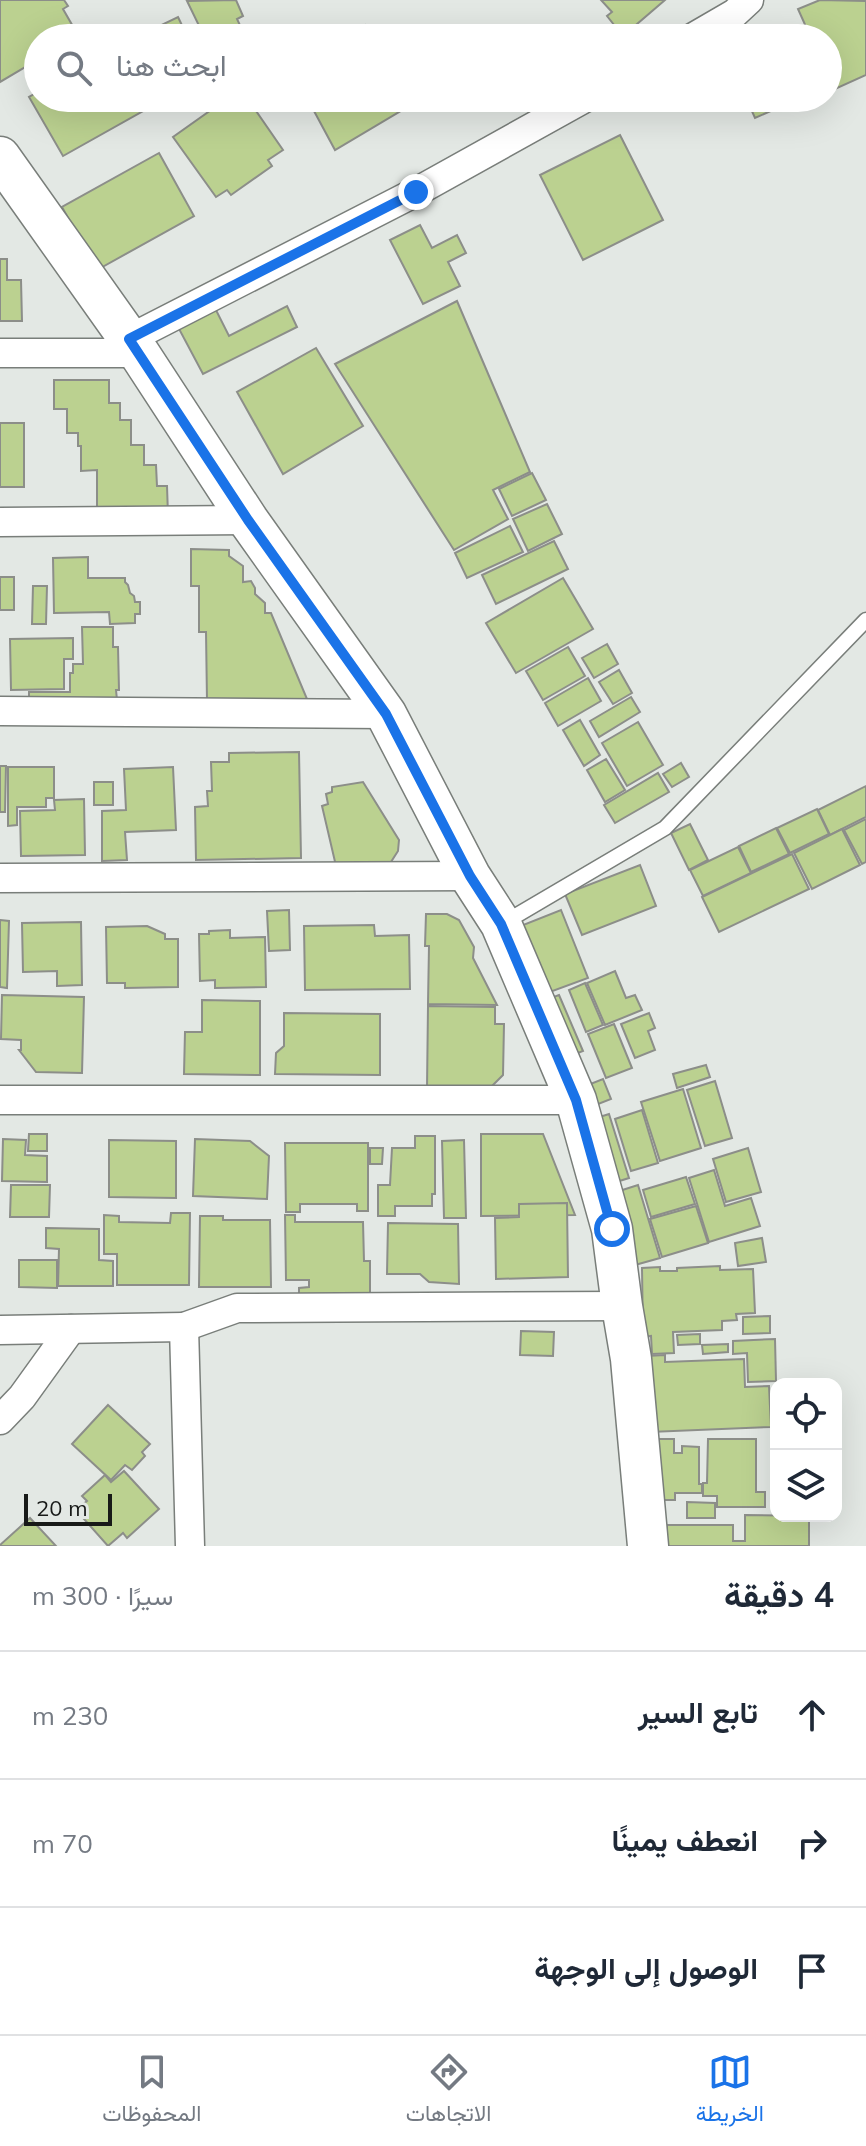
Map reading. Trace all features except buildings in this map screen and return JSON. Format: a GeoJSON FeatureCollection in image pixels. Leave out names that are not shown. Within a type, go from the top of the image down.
{"type":"FeatureCollection","features":[{"type":"Feature","properties":{"kind":"street"},"geometry":{"type":"LineString","coordinates":[[716,24],[749,0]]}},
{"type":"Feature","properties":{"kind":"street"},"geometry":{"type":"LineString","coordinates":[[0,353],[134,346],[560,112]]}},
{"type":"Feature","properties":{"kind":"street"},"geometry":{"type":"LineString","coordinates":[[0,157],[134,346],[248,520],[386,714],[470,876],[501,924],[576,1100],[612,1229],[631,1359],[648,1546]]}},
{"type":"Feature","properties":{"kind":"street"},"geometry":{"type":"LineString","coordinates":[[0,522],[248,520]]}},
{"type":"Feature","properties":{"kind":"street"},"geometry":{"type":"LineString","coordinates":[[0,711],[386,714]]}},
{"type":"Feature","properties":{"kind":"street"},"geometry":{"type":"LineString","coordinates":[[0,878],[470,876]]}},
{"type":"Feature","properties":{"kind":"street"},"geometry":{"type":"LineString","coordinates":[[0,1100],[576,1100]]}},
{"type":"Feature","properties":{"kind":"street"},"geometry":{"type":"LineString","coordinates":[[0,1330],[184,1327],[237,1308],[622,1306]]}},
{"type":"Feature","properties":{"kind":"street"},"geometry":{"type":"LineString","coordinates":[[184,1327],[190,1546]]}},
{"type":"Feature","properties":{"kind":"street"},"geometry":{"type":"LineString","coordinates":[[0,1420],[22,1397],[71,1329]]}},
{"type":"Feature","properties":{"kind":"lane"},"geometry":{"type":"LineString","coordinates":[[501,924],[665,828],[866,620]]}},
{"type":"Feature","properties":{"kind":"route"},"geometry":{"type":"LineString","coordinates":[[416,192],[129,339],[248,520],[386,714],[470,876],[501,924],[576,1100],[612,1229]]}}]}
